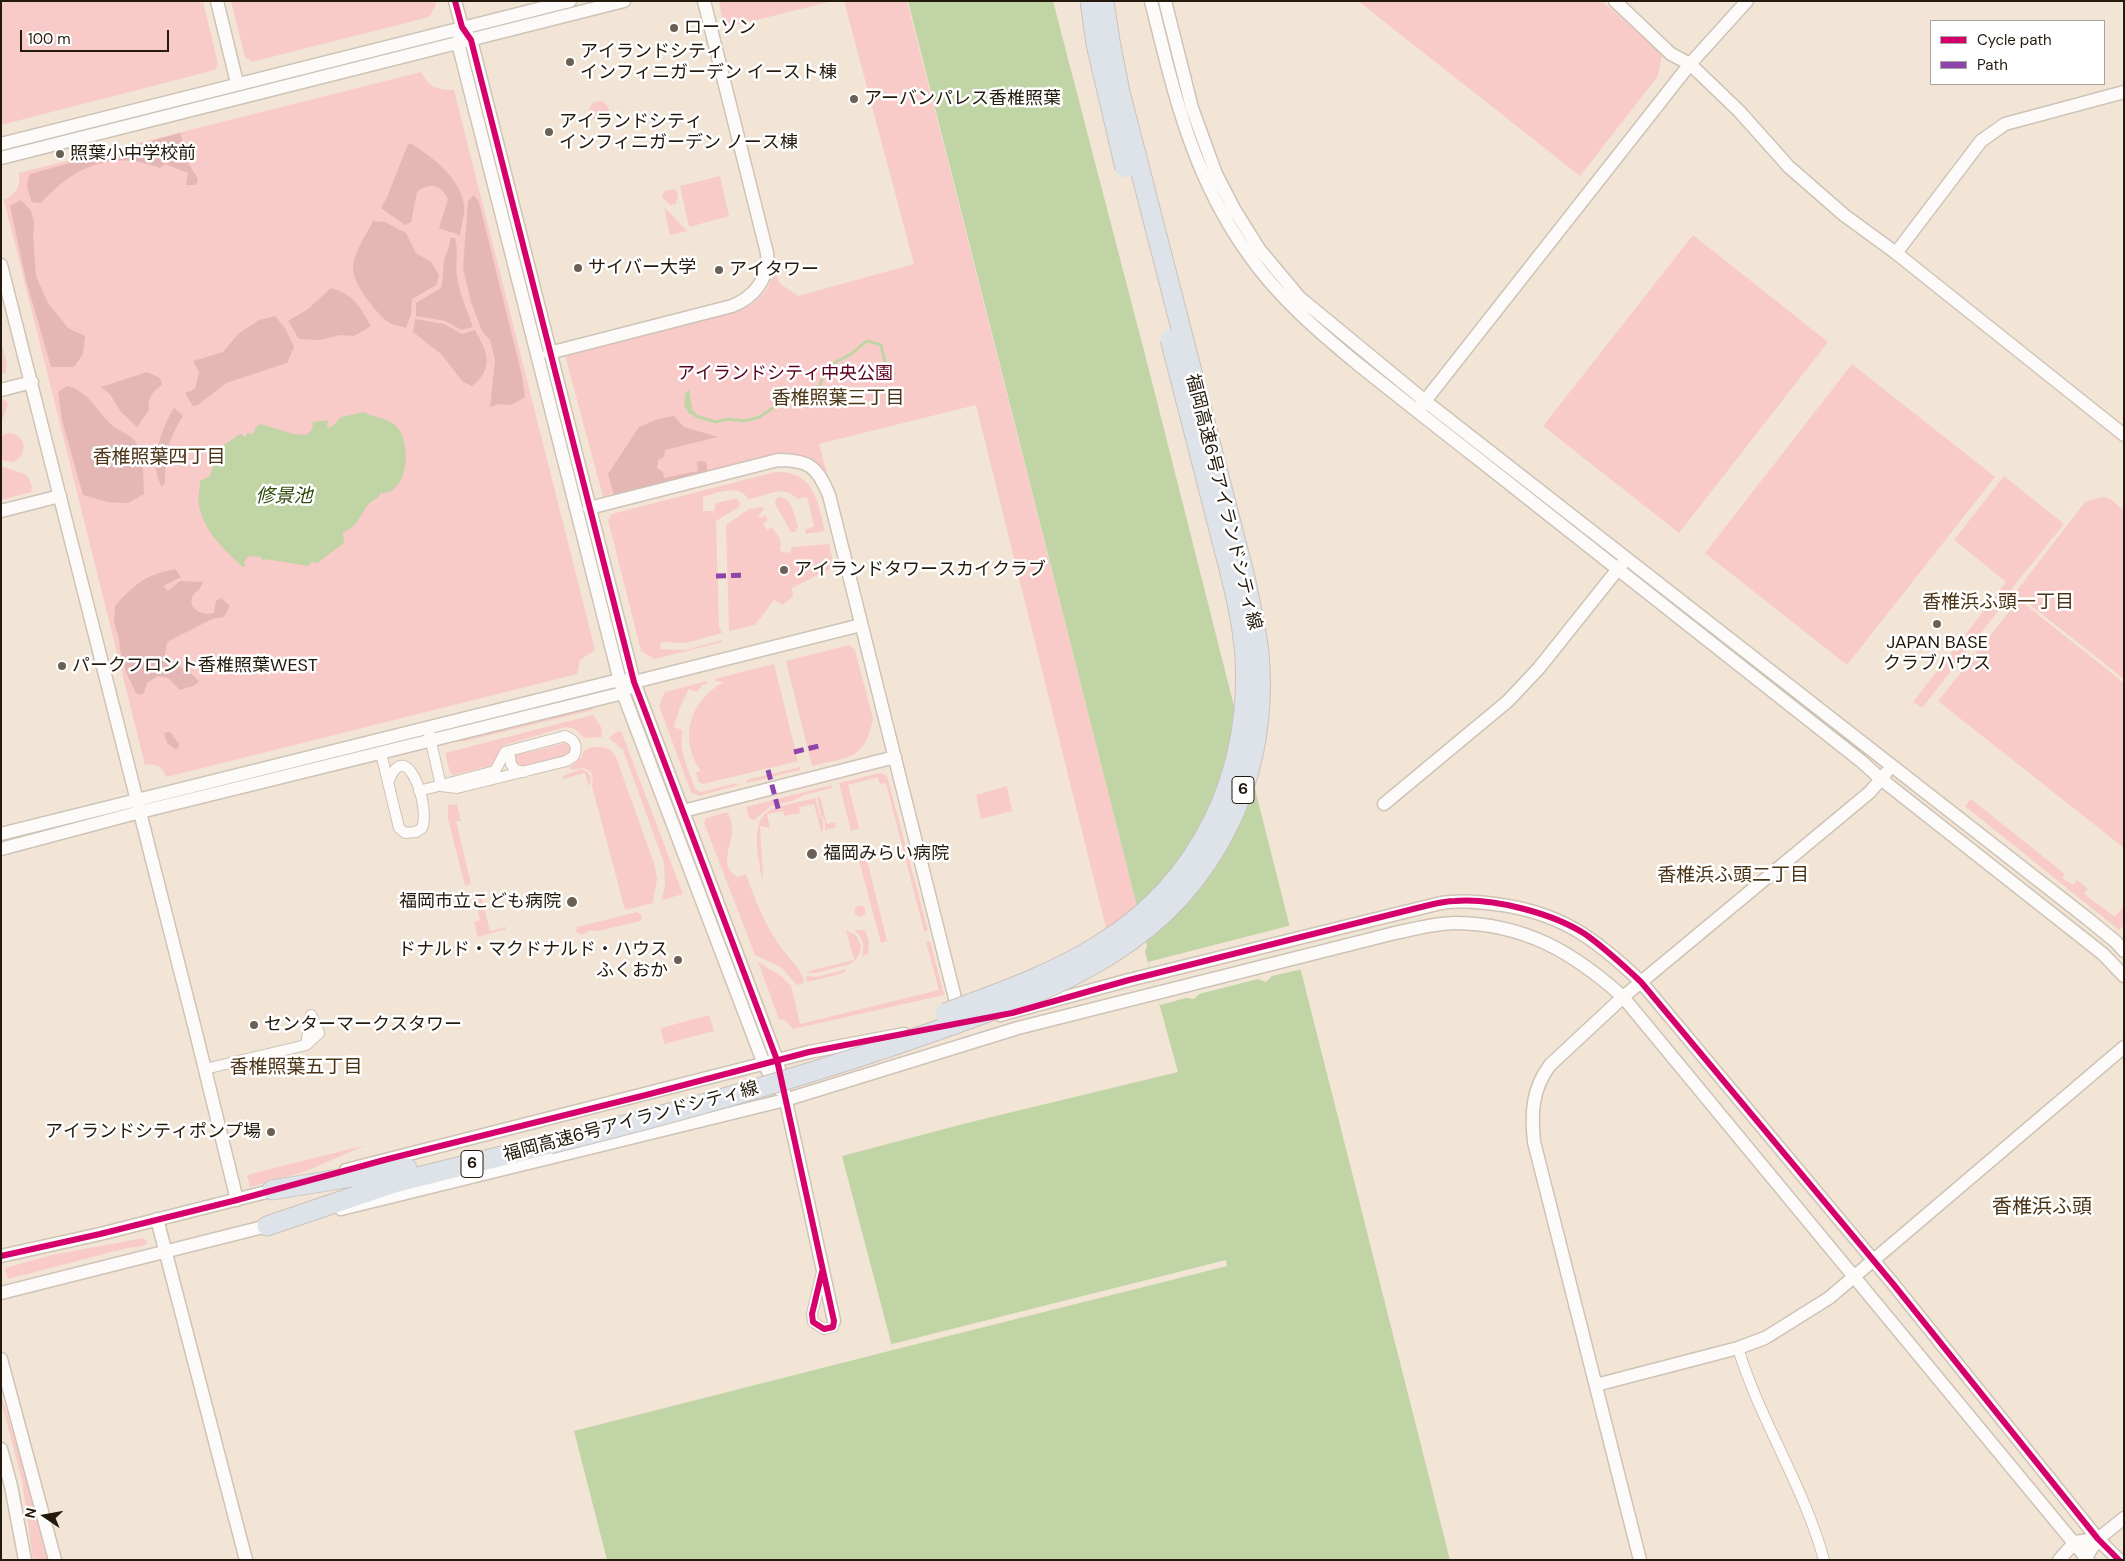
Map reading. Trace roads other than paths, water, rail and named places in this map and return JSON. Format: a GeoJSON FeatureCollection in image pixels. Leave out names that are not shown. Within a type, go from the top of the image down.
{"type":"FeatureCollection","features":[{"type":"Feature","properties":{"kind":"highway","name":"福岡高速6号アイランドシティ線"},"geometry":{"type":"LineString","coordinates":[[392,1178],[548,1138],[728,1086],[918,1024],[998,993],[1066,963],[1104,942],[1159,897],[1190,861],[1215,819],[1228,785],[1241,741],[1246,686],[1241,624],[1229,570],[1107,95],[1096,44],[1090,1]]}},
{"type":"Feature","properties":{"kind":"highway","name":"福岡高速6号アイランドシティ線"},"geometry":{"type":"LineString","coordinates":[[548,1138],[721,1100],[823,1070],[1002,1006],[1078,973],[1134,939],[1170,908],[1188,890],[1230,825],[1249,772],[1259,714],[1259,654],[1255,622],[1120,92],[1104,1]]}},
{"type":"Feature","properties":{"kind":"highway"},"geometry":{"type":"LineString","coordinates":[[272,1190],[392,1178]]}},
{"type":"Feature","properties":{"kind":"highway"},"geometry":{"type":"LineString","coordinates":[[266,1226],[392,1178]]}},
{"type":"Feature","properties":{"kind":"street"},"geometry":{"type":"LineString","coordinates":[[217,1],[237,83]]}},
{"type":"Feature","properties":{"kind":"street"},"geometry":{"type":"LineString","coordinates":[[455,1],[462,27],[471,40],[634,682],[777,1060],[834,1321],[833,1327],[824,1329],[813,1322],[812,1314],[822,1272]]}},
{"type":"Feature","properties":{"kind":"street"},"geometry":{"type":"LineString","coordinates":[[1,144],[237,83],[570,1]]}},
{"type":"Feature","properties":{"kind":"street"},"geometry":{"type":"LineString","coordinates":[[1,158],[624,1]]}},
{"type":"Feature","properties":{"kind":"street"},"geometry":{"type":"LineString","coordinates":[[549,353],[732,306],[747,298],[764,279],[768,262],[767,253],[704,1]]}},
{"type":"Feature","properties":{"kind":"street"},"geometry":{"type":"LineString","coordinates":[[1151,1],[1180,113],[1203,176],[1224,216],[1249,255],[1292,307],[1416,412],[1861,761],[2103,954],[2124,976]]}},
{"type":"Feature","properties":{"kind":"street"},"geometry":{"type":"LineString","coordinates":[[1165,1],[1192,108],[1216,174],[1234,209],[1259,249],[1300,298],[1425,401],[2088,919],[2116,942],[2124,952]]}},
{"type":"Feature","properties":{"kind":"street"},"geometry":{"type":"LineString","coordinates":[[1615,1],[1671,54],[1690,64],[1739,111],[1789,167],[1844,215],[1896,253],[2124,435]]}},
{"type":"Feature","properties":{"kind":"street"},"geometry":{"type":"LineString","coordinates":[[1416,412],[1690,64],[1746,1]]}},
{"type":"Feature","properties":{"kind":"street"},"geometry":{"type":"LineString","coordinates":[[462,27],[458,43],[619,680],[764,1064],[785,1100]]}},
{"type":"Feature","properties":{"kind":"street"},"geometry":{"type":"LineString","coordinates":[[1896,253],[1981,141],[2005,124],[2124,92]]}},
{"type":"Feature","properties":{"kind":"street"},"geometry":{"type":"LineString","coordinates":[[1,265],[237,1200]]}},
{"type":"Feature","properties":{"kind":"street"},"geometry":{"type":"LineString","coordinates":[[1,390],[32,382]]}},
{"type":"Feature","properties":{"kind":"street"},"geometry":{"type":"LineString","coordinates":[[589,508],[778,460],[794,460],[806,463],[815,469],[822,478],[829,495],[962,1023]]}},
{"type":"Feature","properties":{"kind":"street"},"geometry":{"type":"LineString","coordinates":[[1,511],[60,496]]}},
{"type":"Feature","properties":{"kind":"street"},"geometry":{"type":"LineString","coordinates":[[1384,804],[1508,701],[1540,668],[1627,559]]}},
{"type":"Feature","properties":{"kind":"street"},"geometry":{"type":"LineString","coordinates":[[1,849],[140,812],[381,753],[429,734],[619,680],[634,682],[861,625]]}},
{"type":"Feature","properties":{"kind":"street"},"geometry":{"type":"LineString","coordinates":[[1,834],[137,800],[429,734],[623,693],[634,682]]}},
{"type":"Feature","properties":{"kind":"street"},"geometry":{"type":"LineString","coordinates":[[429,734],[441,786]]}},
{"type":"Feature","properties":{"kind":"street"},"geometry":{"type":"LineString","coordinates":[[419,791],[495,771],[505,752],[565,736],[575,743],[577,749],[574,756],[566,761],[458,788],[441,786]]}},
{"type":"Feature","properties":{"kind":"street"},"geometry":{"type":"LineString","coordinates":[[510,751],[511,764],[515,770],[524,772]]}},
{"type":"Feature","properties":{"kind":"street"},"geometry":{"type":"LineString","coordinates":[[381,753],[388,783],[399,828],[405,833],[416,832],[422,828],[425,822],[416,776],[410,768],[402,766],[396,768],[391,774],[388,783]]}},
{"type":"Feature","properties":{"kind":"street"},"geometry":{"type":"LineString","coordinates":[[683,811],[895,757]]}},
{"type":"Feature","properties":{"kind":"street"},"geometry":{"type":"LineString","coordinates":[[1640,1560],[1534,1142],[1532,1113],[1537,1088],[1550,1064],[1623,996],[1870,792],[1892,765]]}},
{"type":"Feature","properties":{"kind":"street"},"geometry":{"type":"LineString","coordinates":[[1,1256],[237,1200],[388,1159],[777,1060],[1012,1013],[1417,908],[1455,901],[1525,910],[1556,919],[1583,933],[1612,955],[1640,982],[1873,1260],[2098,1538],[2118,1560]]}},
{"type":"Feature","properties":{"kind":"street"},"geometry":{"type":"LineString","coordinates":[[1,1293],[266,1226],[398,1196],[785,1100],[1048,1021],[1395,933],[1439,924],[1456,923],[1497,927],[1519,932],[1558,947],[1598,974],[1623,996],[2075,1542],[2086,1559],[2098,1538],[2124,1518]]}},
{"type":"Feature","properties":{"kind":"street"},"geometry":{"type":"LineString","coordinates":[[205,1069],[306,1045]]}},
{"type":"Feature","properties":{"kind":"street"},"geometry":{"type":"LineString","coordinates":[[1596,1386],[1738,1348],[1765,1338],[1810,1311],[1829,1298],[2124,1047]]}},
{"type":"Feature","properties":{"kind":"street"},"geometry":{"type":"LineString","coordinates":[[157,1219],[246,1560]]}},
{"type":"Feature","properties":{"kind":"street"},"geometry":{"type":"LineString","coordinates":[[1738,1348],[1746,1374],[1805,1504],[1824,1560]]}},
{"type":"Feature","properties":{"kind":"street"},"geometry":{"type":"LineString","coordinates":[[1,1359],[55,1560]]}},
{"type":"Feature","properties":{"kind":"street"},"geometry":{"type":"LineString","coordinates":[[1,1449],[11,1486],[25,1560]]}},
{"type":"Feature","properties":{"kind":"street"},"geometry":{"type":"LineString","coordinates":[[2059,1560],[2075,1542],[2098,1538]]}},
{"type":"Feature","properties":{"kind":"water"},"geometry":{"type":"Polygon","coordinates":[[[908,1],[1053,1],[1150,374],[1450,1560],[607,1560],[574,1431],[893,1350],[842,1156],[971,1122],[1178,1072],[1145,952],[1147,946],[908,1]]]}},
{"type":"Feature","properties":{"kind":"water"},"geometry":{"type":"Polygon","coordinates":[[[689,389],[693,415],[689,414],[684,405],[685,394],[689,389]]]}},
{"type":"Feature","properties":{"kind":"water","name":"修景池"},"geometry":{"type":"Polygon","coordinates":[[[364,412],[392,423],[401,433],[406,450],[406,460],[402,478],[397,485],[390,492],[380,493],[380,496],[369,503],[355,525],[343,532],[344,543],[317,563],[311,562],[309,566],[265,559],[263,561],[261,557],[248,556],[244,563],[246,566],[243,567],[222,547],[210,531],[201,514],[199,505],[200,481],[210,476],[218,449],[240,434],[246,437],[247,433],[253,434],[256,427],[260,424],[294,434],[306,435],[312,430],[313,422],[328,420],[327,428],[333,426],[341,417],[364,412]]]}},
{"type":"Feature","properties":{"kind":"waterway"},"geometry":{"type":"LineString","coordinates":[[691,410],[696,416],[716,422],[728,419],[744,421],[760,417],[777,405],[786,402],[814,399],[828,367],[868,341],[881,345],[887,370],[894,374]]}},
{"type":"Feature","properties":{"kind":"place","name":"ローソン"},"geometry":{"type":"Point","coordinates":[674,28]}},
{"type":"Feature","properties":{"kind":"place","name":"アイランドシティ インフィニガーデン イースト棟"},"geometry":{"type":"Point","coordinates":[570,62]}},
{"type":"Feature","properties":{"kind":"place","name":"アーバンパレス香椎照葉"},"geometry":{"type":"Point","coordinates":[854,99]}},
{"type":"Feature","properties":{"kind":"place","name":"アイランドシティ インフィニガーデン ノース棟"},"geometry":{"type":"Point","coordinates":[549,132]}},
{"type":"Feature","properties":{"kind":"place","name":"照葉小中学校前"},"geometry":{"type":"Point","coordinates":[60,154]}},
{"type":"Feature","properties":{"kind":"place","name":"サイバー大学"},"geometry":{"type":"Point","coordinates":[578,268]}},
{"type":"Feature","properties":{"kind":"place","name":"アイタワー"},"geometry":{"type":"Point","coordinates":[719,270]}},
{"type":"Feature","properties":{"kind":"place","name":"アイランドタワースカイクラブ"},"geometry":{"type":"Point","coordinates":[784,570]}},
{"type":"Feature","properties":{"kind":"place","name":"JAPAN BASE クラブハウス"},"geometry":{"type":"Point","coordinates":[1937,624]}},
{"type":"Feature","properties":{"kind":"place","name":"パークフロント香椎照葉WEST"},"geometry":{"type":"Point","coordinates":[62,666]}},
{"type":"Feature","properties":{"kind":"place","name":"福岡みらい病院"},"geometry":{"type":"Point","coordinates":[812,854]}},
{"type":"Feature","properties":{"kind":"place","name":"福岡市立こども病院"},"geometry":{"type":"Point","coordinates":[572,902]}},
{"type":"Feature","properties":{"kind":"place","name":"ドナルド・マクドナルド・ハウス ふくおか"},"geometry":{"type":"Point","coordinates":[678,960]}},
{"type":"Feature","properties":{"kind":"place","name":"センターマークスタワー"},"geometry":{"type":"Point","coordinates":[254,1025]}},
{"type":"Feature","properties":{"kind":"place","name":"アイランドシティポンプ場"},"geometry":{"type":"Point","coordinates":[271,1132]}},
{"type":"Feature","properties":{"kind":"district","name":"香椎照葉三丁目"},"geometry":{"type":"Point","coordinates":[838,399]}},
{"type":"Feature","properties":{"kind":"district","name":"香椎照葉四丁目"},"geometry":{"type":"Point","coordinates":[159,458]}},
{"type":"Feature","properties":{"kind":"district","name":"香椎浜ふ頭一丁目"},"geometry":{"type":"Point","coordinates":[1998,603]}},
{"type":"Feature","properties":{"kind":"district","name":"香椎浜ふ頭二丁目"},"geometry":{"type":"Point","coordinates":[1733,876]}},
{"type":"Feature","properties":{"kind":"district","name":"香椎照葉五丁目"},"geometry":{"type":"Point","coordinates":[296,1068]}},
{"type":"Feature","properties":{"kind":"district","name":"香椎浜ふ頭"},"geometry":{"type":"Point","coordinates":[2042,1208]}},
{"type":"Feature","properties":{"kind":"park label","name":"アイランドシティ中央公園"},"geometry":{"type":"Point","coordinates":[785,374]}}]}
